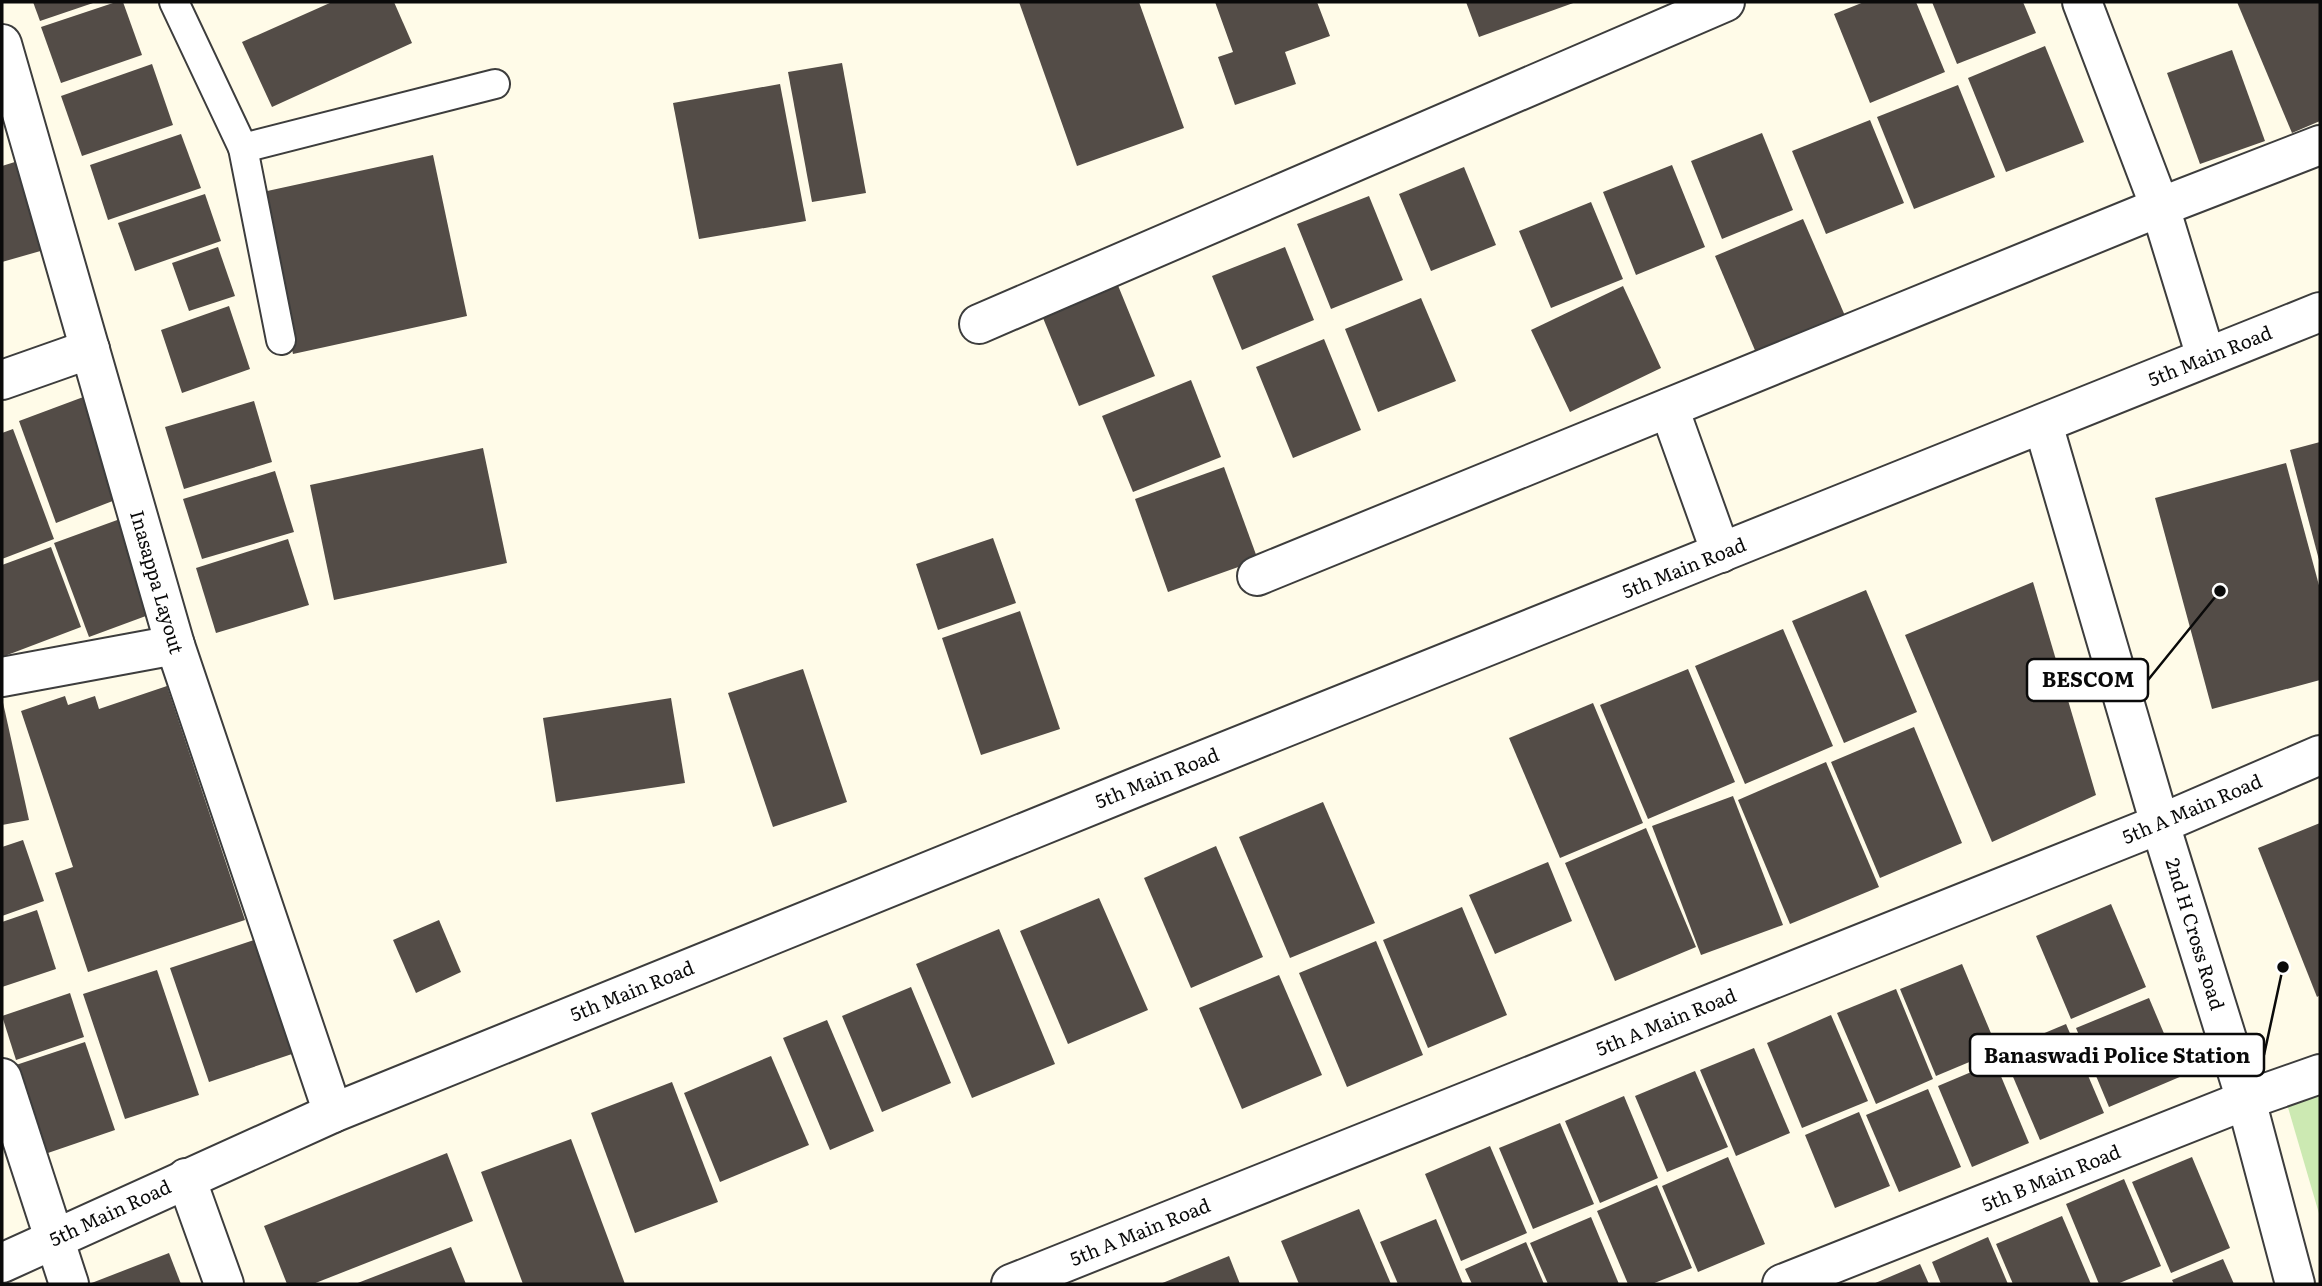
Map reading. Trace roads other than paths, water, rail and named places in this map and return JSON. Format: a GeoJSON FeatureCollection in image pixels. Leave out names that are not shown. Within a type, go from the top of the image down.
{"type":"FeatureCollection","features":[{"type":"Feature","properties":{"kind":"street"},"geometry":{"type":"LineString","coordinates":[[979,324],[1724,2]]}},
{"type":"Feature","properties":{"kind":"street"},"geometry":{"type":"LineString","coordinates":[[2082,2],[2160,207],[2206,357]]}},
{"type":"Feature","properties":{"kind":"street","name":"Inasappa Layout"},"geometry":{"type":"LineString","coordinates":[[2,44],[14,134],[90,349],[175,645],[333,1113]]}},
{"type":"Feature","properties":{"kind":"street"},"geometry":{"type":"LineString","coordinates":[[1257,576],[2160,207],[2320,145]]}},
{"type":"Feature","properties":{"kind":"street","name":"5th Main Road"},"geometry":{"type":"LineString","coordinates":[[2,1263],[333,1113],[2320,312]]}},
{"type":"Feature","properties":{"kind":"street"},"geometry":{"type":"LineString","coordinates":[[2,380],[90,349]]}},
{"type":"Feature","properties":{"kind":"street"},"geometry":{"type":"LineString","coordinates":[[1669,408],[1721,553]]}},
{"type":"Feature","properties":{"kind":"street","name":"2nd H Cross Road"},"geometry":{"type":"LineString","coordinates":[[2043,424],[2160,824],[2246,1100],[2295,1284]]}},
{"type":"Feature","properties":{"kind":"street"},"geometry":{"type":"LineString","coordinates":[[2,677],[175,645]]}},
{"type":"Feature","properties":{"kind":"street","name":"5th A Main Road"},"geometry":{"type":"LineString","coordinates":[[1010,1284],[2160,824],[2320,755]]}},
{"type":"Feature","properties":{"kind":"street","name":"5th B Main Road"},"geometry":{"type":"LineString","coordinates":[[1782,1284],[2246,1100],[2320,1074]]}},
{"type":"Feature","properties":{"kind":"street"},"geometry":{"type":"LineString","coordinates":[[2,1078],[69,1284]]}},
{"type":"Feature","properties":{"kind":"street"},"geometry":{"type":"LineString","coordinates":[[186,1178],[224,1284]]}},
{"type":"Feature","properties":{"kind":"lane"},"geometry":{"type":"LineString","coordinates":[[174,2],[243,148],[281,341]]}},
{"type":"Feature","properties":{"kind":"lane"},"geometry":{"type":"LineString","coordinates":[[243,148],[495,84]]}},
{"type":"Feature","properties":{"kind":"place","name":"BESCOM"},"geometry":{"type":"Point","coordinates":[2220,591]}},
{"type":"Feature","properties":{"kind":"place","name":"Banaswadi Police Station"},"geometry":{"type":"Point","coordinates":[2283,967]}}]}
